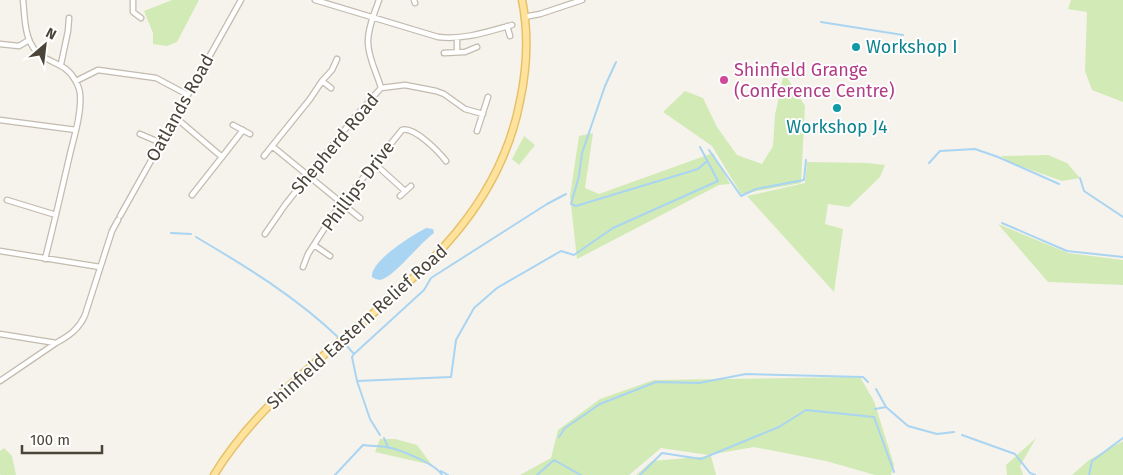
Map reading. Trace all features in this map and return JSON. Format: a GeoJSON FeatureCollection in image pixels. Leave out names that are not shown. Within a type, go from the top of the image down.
{"type":"FeatureCollection","features":[{"type":"Feature","properties":{"kind":"main road","name":"Shinfield Eastern Relief Road"},"geometry":{"type":"LineString","coordinates":[[214,475],[229,452],[265,411],[426,267],[454,238],[468,219],[502,162],[514,127],[525,76],[526,36],[522,0]]}},
{"type":"Feature","properties":{"kind":"street"},"geometry":{"type":"LineString","coordinates":[[23,0],[28,40],[41,56],[61,64],[70,72],[76,81],[80,94],[76,130],[45,258]]}},
{"type":"Feature","properties":{"kind":"street"},"geometry":{"type":"LineString","coordinates":[[133,0],[133,12]]}},
{"type":"Feature","properties":{"kind":"street","name":"Oatlands Road"},"geometry":{"type":"LineString","coordinates":[[0,381],[65,338],[80,325],[85,315],[112,231],[240,0]]}},
{"type":"Feature","properties":{"kind":"street"},"geometry":{"type":"LineString","coordinates":[[315,0],[331,2],[372,18],[430,35],[457,38],[479,35],[510,26],[510,36]]}},
{"type":"Feature","properties":{"kind":"street","name":"Shepherd Road"},"geometry":{"type":"LineString","coordinates":[[265,234],[366,103],[381,88],[368,44],[372,18],[379,0]]}},
{"type":"Feature","properties":{"kind":"street"},"geometry":{"type":"LineString","coordinates":[[524,17],[582,0]]}},
{"type":"Feature","properties":{"kind":"street"},"geometry":{"type":"LineString","coordinates":[[128,16],[133,12]]}},
{"type":"Feature","properties":{"kind":"street"},"geometry":{"type":"LineString","coordinates":[[133,12],[141,18]]}},
{"type":"Feature","properties":{"kind":"street"},"geometry":{"type":"LineString","coordinates":[[61,64],[69,18]]}},
{"type":"Feature","properties":{"kind":"street"},"geometry":{"type":"LineString","coordinates":[[457,38],[458,52]]}},
{"type":"Feature","properties":{"kind":"street"},"geometry":{"type":"LineString","coordinates":[[0,44],[19,46],[28,40]]}},
{"type":"Feature","properties":{"kind":"street"},"geometry":{"type":"LineString","coordinates":[[444,52],[458,52],[477,47]]}},
{"type":"Feature","properties":{"kind":"street"},"geometry":{"type":"LineString","coordinates":[[264,156],[332,70],[337,59]]}},
{"type":"Feature","properties":{"kind":"street"},"geometry":{"type":"LineString","coordinates":[[76,81],[98,70],[156,78],[188,95]]}},
{"type":"Feature","properties":{"kind":"street"},"geometry":{"type":"LineString","coordinates":[[322,81],[331,88]]}},
{"type":"Feature","properties":{"kind":"street"},"geometry":{"type":"LineString","coordinates":[[381,88],[405,85],[436,91],[444,94],[458,106],[484,114]]}},
{"type":"Feature","properties":{"kind":"street"},"geometry":{"type":"LineString","coordinates":[[477,131],[488,97]]}},
{"type":"Feature","properties":{"kind":"street"},"geometry":{"type":"LineString","coordinates":[[175,117],[222,158]]}},
{"type":"Feature","properties":{"kind":"street"},"geometry":{"type":"LineString","coordinates":[[0,120],[76,130]]}},
{"type":"Feature","properties":{"kind":"street"},"geometry":{"type":"LineString","coordinates":[[233,125],[250,134]]}},
{"type":"Feature","properties":{"kind":"street","name":"Phillips Drive"},"geometry":{"type":"LineString","coordinates":[[303,267],[308,254],[332,215],[402,130],[405,128],[409,129],[434,148],[446,161]]}},
{"type":"Feature","properties":{"kind":"street"},"geometry":{"type":"LineString","coordinates":[[192,195],[196,187],[222,158],[243,130]]}},
{"type":"Feature","properties":{"kind":"street"},"geometry":{"type":"LineString","coordinates":[[140,134],[161,143]]}},
{"type":"Feature","properties":{"kind":"street"},"geometry":{"type":"LineString","coordinates":[[272,146],[360,218]]}},
{"type":"Feature","properties":{"kind":"street"},"geometry":{"type":"LineString","coordinates":[[374,163],[405,191]]}},
{"type":"Feature","properties":{"kind":"street"},"geometry":{"type":"LineString","coordinates":[[400,196],[411,186]]}},
{"type":"Feature","properties":{"kind":"street"},"geometry":{"type":"LineString","coordinates":[[7,200],[56,214]]}},
{"type":"Feature","properties":{"kind":"street"},"geometry":{"type":"LineString","coordinates":[[314,245],[330,256]]}},
{"type":"Feature","properties":{"kind":"street"},"geometry":{"type":"LineString","coordinates":[[0,252],[100,267]]}},
{"type":"Feature","properties":{"kind":"street"},"geometry":{"type":"LineString","coordinates":[[0,334],[56,343]]}},
{"type":"Feature","properties":{"kind":"green space"},"geometry":{"type":"Polygon","coordinates":[[[172,0],[199,0],[177,42],[167,46],[153,44],[153,33],[144,11],[172,0]]]}},
{"type":"Feature","properties":{"kind":"green space"},"geometry":{"type":"Polygon","coordinates":[[[1071,0],[1123,0],[1123,102],[1092,90],[1085,71],[1087,12],[1068,9],[1071,0]]]}},
{"type":"Feature","properties":{"kind":"green space"},"geometry":{"type":"Polygon","coordinates":[[[784,73],[805,106],[801,183],[741,194],[712,146],[663,112],[685,91],[703,98],[717,127],[737,155],[762,164],[773,146],[775,115],[784,73]]]}},
{"type":"Feature","properties":{"kind":"green space"},"geometry":{"type":"Polygon","coordinates":[[[593,133],[585,188],[599,194],[713,153],[730,184],[719,185],[577,259],[570,196],[579,136],[593,133]]]}},
{"type":"Feature","properties":{"kind":"green space"},"geometry":{"type":"Polygon","coordinates":[[[524,136],[535,145],[519,165],[512,159],[524,136]]]}},
{"type":"Feature","properties":{"kind":"green space"},"geometry":{"type":"Polygon","coordinates":[[[1048,155],[1067,163],[1080,178],[1062,181],[1009,162],[1001,156],[1048,155]]]}},
{"type":"Feature","properties":{"kind":"green space"},"geometry":{"type":"Polygon","coordinates":[[[807,162],[885,165],[880,177],[849,207],[828,204],[825,224],[843,229],[834,292],[747,196],[805,183],[807,162]]]}},
{"type":"Feature","properties":{"kind":"green space"},"geometry":{"type":"Polygon","coordinates":[[[998,224],[1068,253],[1123,260],[1123,285],[1048,282],[998,224]]]}},
{"type":"Feature","properties":{"kind":"green space"},"geometry":{"type":"Polygon","coordinates":[[[860,377],[874,401],[894,465],[891,475],[875,475],[826,461],[754,447],[708,455],[661,448],[629,475],[520,475],[551,458],[558,430],[600,399],[654,380],[860,377]]]}},
{"type":"Feature","properties":{"kind":"green space"},"geometry":{"type":"Polygon","coordinates":[[[1036,438],[1020,466],[1023,475],[1007,475],[1006,465],[1036,438]]]}},
{"type":"Feature","properties":{"kind":"green space"},"geometry":{"type":"Polygon","coordinates":[[[380,439],[395,439],[417,445],[432,465],[375,452],[380,439]]]}},
{"type":"Feature","properties":{"kind":"green space"},"geometry":{"type":"Polygon","coordinates":[[[1123,441],[1123,475],[1072,475],[1089,460],[1123,441]]]}},
{"type":"Feature","properties":{"kind":"green space"},"geometry":{"type":"Polygon","coordinates":[[[4,448],[12,456],[16,475],[0,474],[0,451],[4,448]]]}},
{"type":"Feature","properties":{"kind":"green space"},"geometry":{"type":"Polygon","coordinates":[[[711,456],[716,475],[636,475],[652,461],[711,456]]]}},
{"type":"Feature","properties":{"kind":"water"},"geometry":{"type":"Polygon","coordinates":[[[426,228],[433,229],[434,233],[394,271],[382,280],[372,277],[373,271],[385,256],[426,228]]]}},
{"type":"Feature","properties":{"kind":"waterway"},"geometry":{"type":"LineString","coordinates":[[821,22],[903,35]]}},
{"type":"Feature","properties":{"kind":"waterway"},"geometry":{"type":"LineString","coordinates":[[616,62],[605,86],[582,153],[579,176],[571,204],[576,206],[698,169],[707,161]]}},
{"type":"Feature","properties":{"kind":"waterway"},"geometry":{"type":"LineString","coordinates":[[380,435],[370,419],[357,381],[451,377],[456,340],[474,308],[497,288],[561,251],[574,255],[613,228],[718,181],[700,147]]}},
{"type":"Feature","properties":{"kind":"waterway"},"geometry":{"type":"LineString","coordinates":[[929,163],[940,151],[975,149],[1059,184]]}},
{"type":"Feature","properties":{"kind":"waterway"},"geometry":{"type":"LineString","coordinates":[[709,150],[741,196],[756,189],[804,180],[806,160]]}},
{"type":"Feature","properties":{"kind":"waterway"},"geometry":{"type":"LineString","coordinates":[[1080,178],[1084,191],[1123,217]]}},
{"type":"Feature","properties":{"kind":"waterway"},"geometry":{"type":"LineString","coordinates":[[354,354],[424,290],[431,278],[547,204],[566,194]]}},
{"type":"Feature","properties":{"kind":"waterway"},"geometry":{"type":"LineString","coordinates":[[1002,223],[1067,251],[1123,257]]}},
{"type":"Feature","properties":{"kind":"waterway"},"geometry":{"type":"LineString","coordinates":[[171,233],[191,234]]}},
{"type":"Feature","properties":{"kind":"waterway"},"geometry":{"type":"LineString","coordinates":[[196,237],[252,271],[288,296],[339,338]]}},
{"type":"Feature","properties":{"kind":"waterway"},"geometry":{"type":"LineString","coordinates":[[346,345],[354,354],[352,357],[357,381]]}},
{"type":"Feature","properties":{"kind":"waterway"},"geometry":{"type":"LineString","coordinates":[[559,437],[565,428],[600,404],[656,382],[699,383],[746,374],[863,377],[868,382]]}},
{"type":"Feature","properties":{"kind":"waterway"},"geometry":{"type":"LineString","coordinates":[[876,389],[886,407],[908,426],[937,434],[954,432]]}},
{"type":"Feature","properties":{"kind":"waterway"},"geometry":{"type":"LineString","coordinates":[[875,409],[886,407]]}},
{"type":"Feature","properties":{"kind":"waterway"},"geometry":{"type":"LineString","coordinates":[[640,475],[662,453],[701,459],[779,427],[806,410],[874,417],[894,472]]}},
{"type":"Feature","properties":{"kind":"waterway"},"geometry":{"type":"LineString","coordinates":[[962,435],[1015,454],[1030,473],[1035,475]]}},
{"type":"Feature","properties":{"kind":"waterway"},"geometry":{"type":"LineString","coordinates":[[384,438],[388,447]]}},
{"type":"Feature","properties":{"kind":"waterway"},"geometry":{"type":"LineString","coordinates":[[1089,475],[1092,461],[1123,438]]}},
{"type":"Feature","properties":{"kind":"waterway"},"geometry":{"type":"LineString","coordinates":[[335,475],[363,445],[386,447],[408,454],[433,466],[442,475]]}},
{"type":"Feature","properties":{"kind":"waterway"},"geometry":{"type":"LineString","coordinates":[[537,475],[554,460],[581,475]]}},
{"type":"Feature","properties":{"kind":"waterway"},"geometry":{"type":"LineString","coordinates":[[441,471],[448,475]]}},
{"type":"Feature","properties":{"kind":"place","name":"Workshop I"},"geometry":{"type":"Point","coordinates":[856,47]}},
{"type":"Feature","properties":{"kind":"place","name":"Shinfield Grange (Conference Centre)"},"geometry":{"type":"Point","coordinates":[724,80]}},
{"type":"Feature","properties":{"kind":"place","name":"Workshop J4"},"geometry":{"type":"Point","coordinates":[837,108]}}]}
